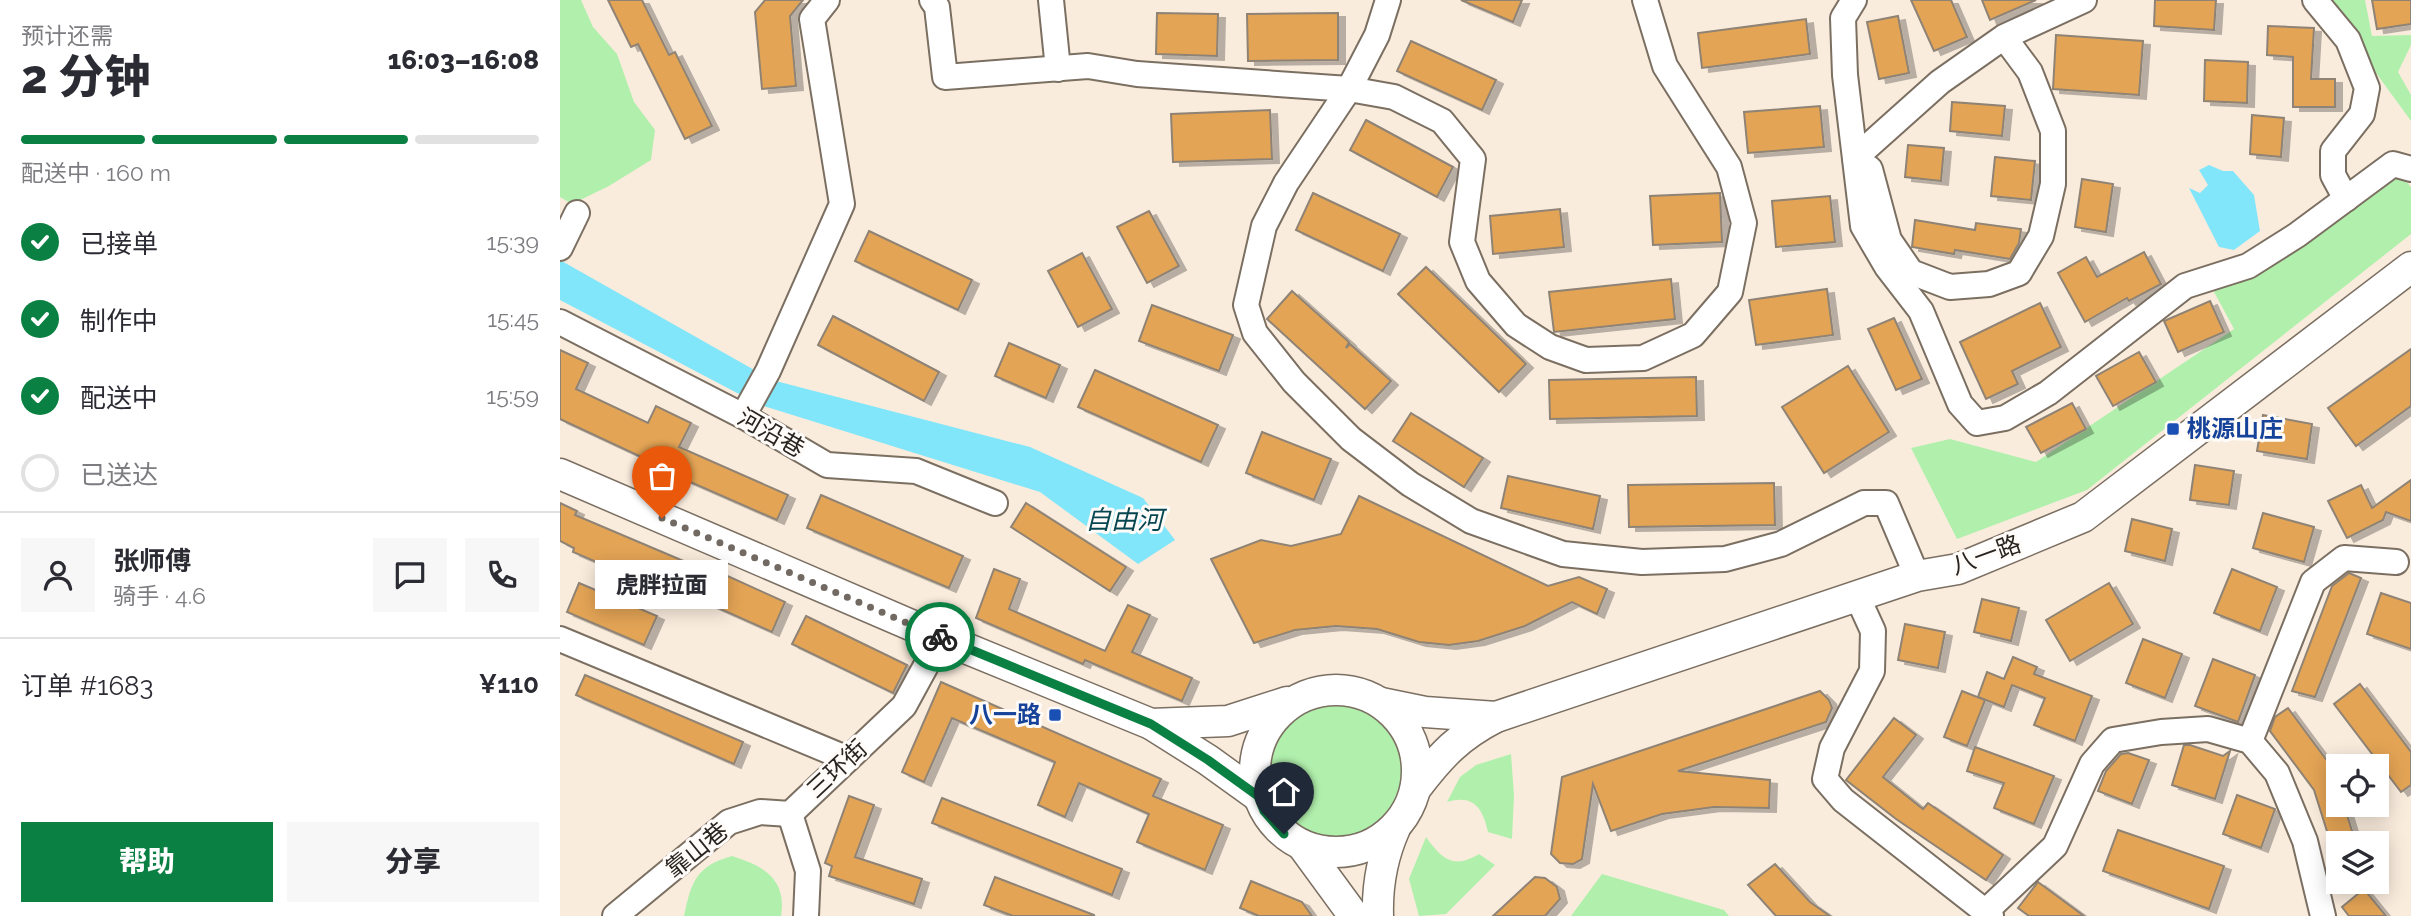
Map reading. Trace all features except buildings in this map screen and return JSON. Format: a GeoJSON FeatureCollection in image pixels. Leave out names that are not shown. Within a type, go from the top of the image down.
{"type":"FeatureCollection","features":[{"type":"Feature","properties":{"kind":"main road","name":"八一路"},"geometry":{"type":"LineString","coordinates":[[1496,717],[1917,576],[1958,569],[2083,517],[2411,267]]}},
{"type":"Feature","properties":{"kind":"main road"},"geometry":{"type":"LineString","coordinates":[[560,474],[941,638],[1151,724],[1258,796]]}},
{"type":"Feature","properties":{"kind":"main road"},"geometry":{"type":"LineString","coordinates":[[1151,724],[1228,721],[1320,690],[1355,691],[1381,702],[1436,713],[1496,717]]}},
{"type":"Feature","properties":{"kind":"main road"},"geometry":{"type":"LineString","coordinates":[[1294,700],[1275,715],[1258,744],[1254,772],[1264,811],[1284,834],[1301,845],[1336,853],[1372,845],[1395,828]]}},
{"type":"Feature","properties":{"kind":"main road"},"geometry":{"type":"LineString","coordinates":[[1378,916],[1377,888],[1384,852],[1395,828],[1410,807],[1416,788],[1418,764],[1413,743],[1401,720],[1381,702]]}},
{"type":"Feature","properties":{"kind":"main road"},"geometry":{"type":"LineString","coordinates":[[1416,788],[1448,748],[1470,731],[1496,717]]}},
{"type":"Feature","properties":{"kind":"main road"},"geometry":{"type":"LineString","coordinates":[[1301,845],[1354,916]]}},
{"type":"Feature","properties":{"kind":"street"},"geometry":{"type":"LineString","coordinates":[[747,411],[768,371],[842,204],[812,19],[827,0]]}},
{"type":"Feature","properties":{"kind":"street"},"geometry":{"type":"LineString","coordinates":[[932,0],[937,7],[945,77],[1088,66],[1137,74],[1349,89],[1394,97],[1442,121],[1473,159],[1462,242],[1478,281],[1516,325],[1550,347],[1586,360],[1643,358],[1693,335],[1730,292],[1744,223],[1729,167],[1665,66],[1645,0]]}},
{"type":"Feature","properties":{"kind":"street"},"geometry":{"type":"LineString","coordinates":[[1051,0],[1058,69]]}},
{"type":"Feature","properties":{"kind":"street"},"geometry":{"type":"LineString","coordinates":[[1388,0],[1377,35],[1349,89],[1286,183],[1264,226],[1246,305],[1255,333],[1294,382],[1351,439],[1410,484],[1471,521],[1563,554],[1642,562],[1725,559],[1781,544],[1864,503],[1886,503],[1917,576]]}},
{"type":"Feature","properties":{"kind":"street"},"geometry":{"type":"LineString","coordinates":[[1854,0],[1843,18],[1845,75],[1863,226],[1887,267],[1921,311],[1960,404],[1977,423],[2005,418],[2048,393],[2185,285],[2248,266],[2297,235],[2393,164],[2411,169]]}},
{"type":"Feature","properties":{"kind":"street"},"geometry":{"type":"LineString","coordinates":[[1855,158],[1940,82],[2004,37],[2084,0]]}},
{"type":"Feature","properties":{"kind":"street"},"geometry":{"type":"LineString","coordinates":[[2315,0],[2348,40],[2367,88],[2362,114],[2333,151],[2333,175],[2346,199]]}},
{"type":"Feature","properties":{"kind":"street"},"geometry":{"type":"LineString","coordinates":[[1855,158],[1870,169],[1889,240],[1911,272],[1950,287],[1989,284],[2019,273],[2041,236],[2053,184],[2053,131],[2030,72],[2004,37]]}},
{"type":"Feature","properties":{"kind":"street"},"geometry":{"type":"LineString","coordinates":[[561,246],[577,213]]}},
{"type":"Feature","properties":{"kind":"street","name":"河沿巷"},"geometry":{"type":"LineString","coordinates":[[560,321],[747,411],[827,466],[916,471],[995,503]]}},
{"type":"Feature","properties":{"kind":"street"},"geometry":{"type":"LineString","coordinates":[[2250,741],[2313,582],[2344,558],[2396,562]]}},
{"type":"Feature","properties":{"kind":"street"},"geometry":{"type":"LineString","coordinates":[[1857,596],[1873,632],[1872,671],[1832,748],[1825,779],[1843,800],[1988,914],[2055,846],[2092,764],[2113,740],[2161,732],[2208,729],[2250,741],[2277,773],[2305,841],[2323,916]]}},
{"type":"Feature","properties":{"kind":"street","name":"三环街"},"geometry":{"type":"LineString","coordinates":[[806,916],[808,871],[790,814],[904,706],[941,638]]}},
{"type":"Feature","properties":{"kind":"street"},"geometry":{"type":"LineString","coordinates":[[560,639],[848,759]]}},
{"type":"Feature","properties":{"kind":"street","name":"靠山巷"},"geometry":{"type":"LineString","coordinates":[[615,916],[729,822],[760,812],[790,814]]}},
{"type":"Feature","properties":{"kind":"green space"},"geometry":{"type":"Polygon","coordinates":[[[560,0],[581,0],[593,27],[617,54],[634,102],[655,130],[651,160],[609,186],[572,204],[560,197],[560,0]]]}},
{"type":"Feature","properties":{"kind":"green space"},"geometry":{"type":"Polygon","coordinates":[[[2323,0],[2365,0],[2372,36],[2411,35],[2411,45],[2398,72],[2411,95],[2411,121],[2323,0]]]}},
{"type":"Feature","properties":{"kind":"green space"},"geometry":{"type":"Polygon","coordinates":[[[2403,178],[2411,187],[2411,234],[2087,490],[1957,539],[1911,448],[1950,439],[2036,462],[2234,329],[2213,290],[2282,261],[2382,181],[2403,178]]]}},
{"type":"Feature","properties":{"kind":"green space"},"geometry":{"type":"Polygon","coordinates":[[[1334,704],[1360,709],[1382,724],[1397,746],[1402,772],[1397,798],[1382,820],[1360,835],[1334,840],[1308,835],[1286,820],[1271,798],[1266,772],[1271,746],[1286,724],[1308,709],[1334,704]]]}},
{"type":"Feature","properties":{"kind":"green space"},"geometry":{"type":"Polygon","coordinates":[[[1511,754],[1514,795],[1512,839],[1488,832],[1480,810],[1470,802],[1447,802],[1460,777],[1476,765],[1511,754]]]}},
{"type":"Feature","properties":{"kind":"green space"},"geometry":{"type":"Polygon","coordinates":[[[1426,837],[1437,851],[1448,859],[1462,861],[1479,854],[1495,865],[1446,914],[1419,916],[1409,879],[1426,837]]]}},
{"type":"Feature","properties":{"kind":"green space"},"geometry":{"type":"Polygon","coordinates":[[[732,856],[763,869],[776,883],[782,903],[781,916],[684,916],[689,894],[697,877],[710,865],[732,856]]]}},
{"type":"Feature","properties":{"kind":"green space"},"geometry":{"type":"Polygon","coordinates":[[[1602,874],[1724,910],[1729,916],[1571,916],[1602,874]]]}},
{"type":"Feature","properties":{"kind":"water"},"geometry":{"type":"Polygon","coordinates":[[[2209,165],[2223,171],[2233,171],[2254,195],[2260,231],[2234,250],[2219,247],[2189,188],[2200,193],[2208,185],[2199,170],[2209,165]]]}},
{"type":"Feature","properties":{"kind":"water","name":"自由河"},"geometry":{"type":"Polygon","coordinates":[[[560,260],[772,380],[1030,447],[1143,498],[1175,540],[1138,564],[1040,492],[760,405],[560,300],[560,260]]]}},
{"type":"Feature","properties":{"kind":"way so far"},"geometry":{"type":"LineString","coordinates":[[662,518],[940,637]]}},
{"type":"Feature","properties":{"kind":"place","name":"桃源山庄"},"geometry":{"type":"Point","coordinates":[2173,429]}},
{"type":"Feature","properties":{"kind":"place","name":"虎胖拉面"},"geometry":{"type":"Point","coordinates":[662,518]}},
{"type":"Feature","properties":{"kind":"place","name":"八一路"},"geometry":{"type":"Point","coordinates":[1055,715]}},
{"type":"Feature","properties":{"kind":"route"},"geometry":{"type":"LineString","coordinates":[[940,637],[1151,724],[1258,796],[1264,811],[1284,834]]}}]}
